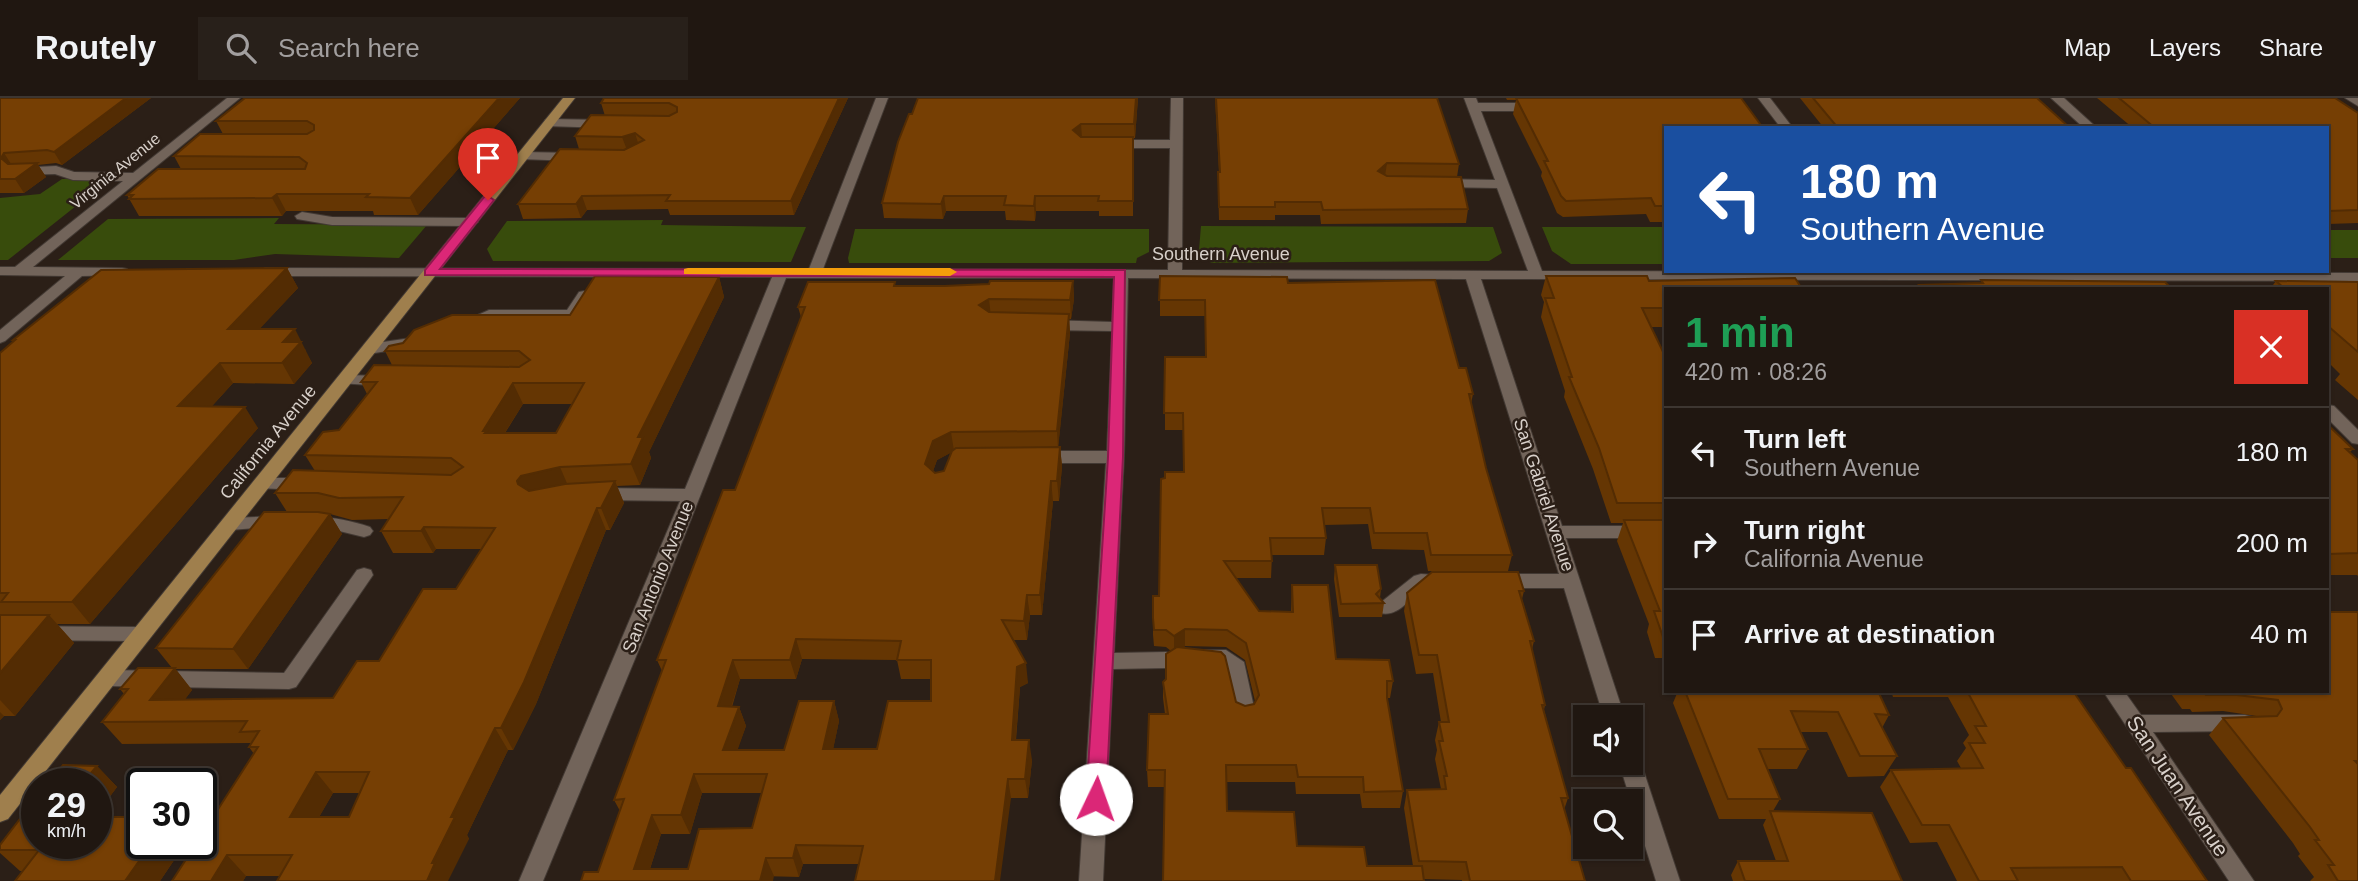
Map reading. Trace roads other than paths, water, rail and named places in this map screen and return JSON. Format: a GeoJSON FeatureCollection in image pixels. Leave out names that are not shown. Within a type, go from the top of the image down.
{"type":"FeatureCollection","features":[{"type":"Feature","properties":{"kind":"main road","name":"California Avenue"},"geometry":{"type":"LineString","coordinates":[[0,812],[569,98]]}},
{"type":"Feature","properties":{"kind":"street","name":"Virginia Avenue"},"geometry":{"type":"LineString","coordinates":[[19,271],[234,98]]}},
{"type":"Feature","properties":{"kind":"street"},"geometry":{"type":"LineString","coordinates":[[815,272],[882,98]]}},
{"type":"Feature","properties":{"kind":"street"},"geometry":{"type":"LineString","coordinates":[[1175,273],[1177,98]]}},
{"type":"Feature","properties":{"kind":"street"},"geometry":{"type":"LineString","coordinates":[[1764,98],[1785,126]]}},
{"type":"Feature","properties":{"kind":"street"},"geometry":{"type":"LineString","coordinates":[[2057,98],[2089,126]]}},
{"type":"Feature","properties":{"kind":"street"},"geometry":{"type":"LineString","coordinates":[[2351,98],[2358,103]]}},
{"type":"Feature","properties":{"kind":"street"},"geometry":{"type":"LineString","coordinates":[[1536,273],[1472,102],[1546,107]]}},
{"type":"Feature","properties":{"kind":"street"},"geometry":{"type":"LineString","coordinates":[[549,123],[628,124]]}},
{"type":"Feature","properties":{"kind":"street"},"geometry":{"type":"LineString","coordinates":[[177,144],[198,145]]}},
{"type":"Feature","properties":{"kind":"street"},"geometry":{"type":"LineString","coordinates":[[1096,144],[1177,144]]}},
{"type":"Feature","properties":{"kind":"street"},"geometry":{"type":"LineString","coordinates":[[523,156],[586,157]]}},
{"type":"Feature","properties":{"kind":"street"},"geometry":{"type":"LineString","coordinates":[[19,171],[57,170],[73,176],[160,180]]}},
{"type":"Feature","properties":{"kind":"street"},"geometry":{"type":"LineString","coordinates":[[1424,183],[1502,184]]}},
{"type":"Feature","properties":{"kind":"street"},"geometry":{"type":"LineString","coordinates":[[302,216],[332,221],[471,222]]}},
{"type":"Feature","properties":{"kind":"street"},"geometry":{"type":"LineString","coordinates":[[0,271],[132,272]]}},
{"type":"Feature","properties":{"kind":"street"},"geometry":{"type":"LineString","coordinates":[[455,328],[489,314],[572,314],[599,271]]}},
{"type":"Feature","properties":{"kind":"street"},"geometry":{"type":"LineString","coordinates":[[0,338],[78,272]]}},
{"type":"Feature","properties":{"kind":"street","name":"Southern Avenue"},"geometry":{"type":"LineString","coordinates":[[255,272],[1536,273],[1865,278],[2257,274],[2358,277]]}},
{"type":"Feature","properties":{"kind":"street","name":"San Antonio Avenue"},"geometry":{"type":"LineString","coordinates":[[531,881],[692,495],[781,272]]}},
{"type":"Feature","properties":{"kind":"street"},"geometry":{"type":"LineString","coordinates":[[1091,881],[1115,457],[1121,273]]}},
{"type":"Feature","properties":{"kind":"street","name":"San Gabriel Avenue"},"geometry":{"type":"LineString","coordinates":[[1472,274],[1611,705]]}},
{"type":"Feature","properties":{"kind":"street"},"geometry":{"type":"LineString","coordinates":[[2183,276],[2195,287]]}},
{"type":"Feature","properties":{"kind":"street"},"geometry":{"type":"LineString","coordinates":[[1028,325],[1119,327]]}},
{"type":"Feature","properties":{"kind":"street"},"geometry":{"type":"LineString","coordinates":[[369,349],[421,341]]}},
{"type":"Feature","properties":{"kind":"street"},"geometry":{"type":"LineString","coordinates":[[344,380],[404,381]]}},
{"type":"Feature","properties":{"kind":"street"},"geometry":{"type":"LineString","coordinates":[[2329,411],[2356,435]]}},
{"type":"Feature","properties":{"kind":"street"},"geometry":{"type":"LineString","coordinates":[[1023,457],[1115,457]]}},
{"type":"Feature","properties":{"kind":"street"},"geometry":{"type":"LineString","coordinates":[[262,484],[328,485]]}},
{"type":"Feature","properties":{"kind":"street"},"geometry":{"type":"LineString","coordinates":[[575,494],[692,495]]}},
{"type":"Feature","properties":{"kind":"street"},"geometry":{"type":"LineString","coordinates":[[230,524],[331,523],[365,531]]}},
{"type":"Feature","properties":{"kind":"street"},"geometry":{"type":"LineString","coordinates":[[1556,532],[1664,532]]}},
{"type":"Feature","properties":{"kind":"street"},"geometry":{"type":"LineString","coordinates":[[107,678],[289,681],[364,575]]}},
{"type":"Feature","properties":{"kind":"street"},"geometry":{"type":"LineString","coordinates":[[1387,608],[1421,581],[1571,581]]}},
{"type":"Feature","properties":{"kind":"street"},"geometry":{"type":"LineString","coordinates":[[0,633],[142,634]]}},
{"type":"Feature","properties":{"kind":"street"},"geometry":{"type":"LineString","coordinates":[[1104,661],[1226,658],[1237,668],[1245,712]]}},
{"type":"Feature","properties":{"kind":"street","name":"San Juan Avenue"},"geometry":{"type":"LineString","coordinates":[[2114,693],[2242,881]]}},
{"type":"Feature","properties":{"kind":"street"},"geometry":{"type":"LineString","coordinates":[[2136,724],[2254,724]]}},
{"type":"Feature","properties":{"kind":"street"},"geometry":{"type":"LineString","coordinates":[[1634,775],[1668,881]]}}]}
